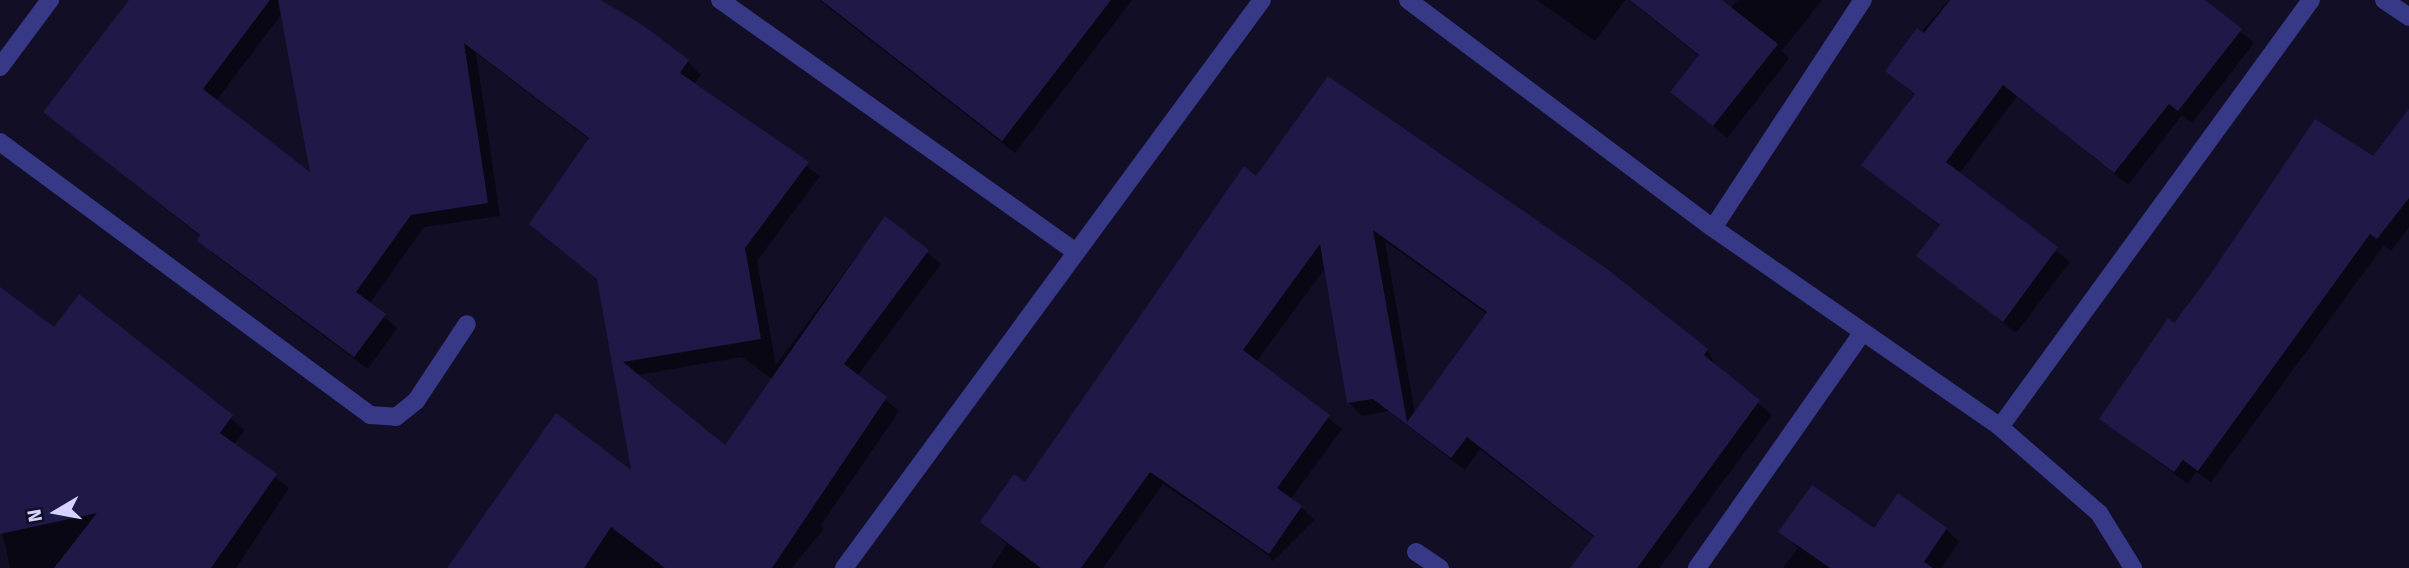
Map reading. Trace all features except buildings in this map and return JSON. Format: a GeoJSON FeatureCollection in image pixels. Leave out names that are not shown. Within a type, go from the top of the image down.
{"type":"FeatureCollection","features":[{"type":"Feature","properties":{"kind":"street"},"geometry":{"type":"LineString","coordinates":[[0,67],[50,0]]}},
{"type":"Feature","properties":{"kind":"street"},"geometry":{"type":"LineString","coordinates":[[720,0],[1074,251]]}},
{"type":"Feature","properties":{"kind":"street"},"geometry":{"type":"LineString","coordinates":[[844,568],[1074,251],[1262,0]]}},
{"type":"Feature","properties":{"kind":"street"},"geometry":{"type":"LineString","coordinates":[[1408,0],[1713,228],[2000,427],[2099,513],[2133,568]]}},
{"type":"Feature","properties":{"kind":"street"},"geometry":{"type":"LineString","coordinates":[[1713,228],[1863,0]]}},
{"type":"Feature","properties":{"kind":"street"},"geometry":{"type":"LineString","coordinates":[[2000,427],[2311,0]]}},
{"type":"Feature","properties":{"kind":"street"},"geometry":{"type":"LineString","coordinates":[[2384,0],[2409,17]]}},
{"type":"Feature","properties":{"kind":"street"},"geometry":{"type":"LineString","coordinates":[[0,142],[370,415],[396,416],[416,401],[467,324]]}},
{"type":"Feature","properties":{"kind":"street"},"geometry":{"type":"LineString","coordinates":[[1697,568],[1862,333]]}},
{"type":"Feature","properties":{"kind":"street"},"geometry":{"type":"LineString","coordinates":[[1416,552],[1440,568]]}}]}
